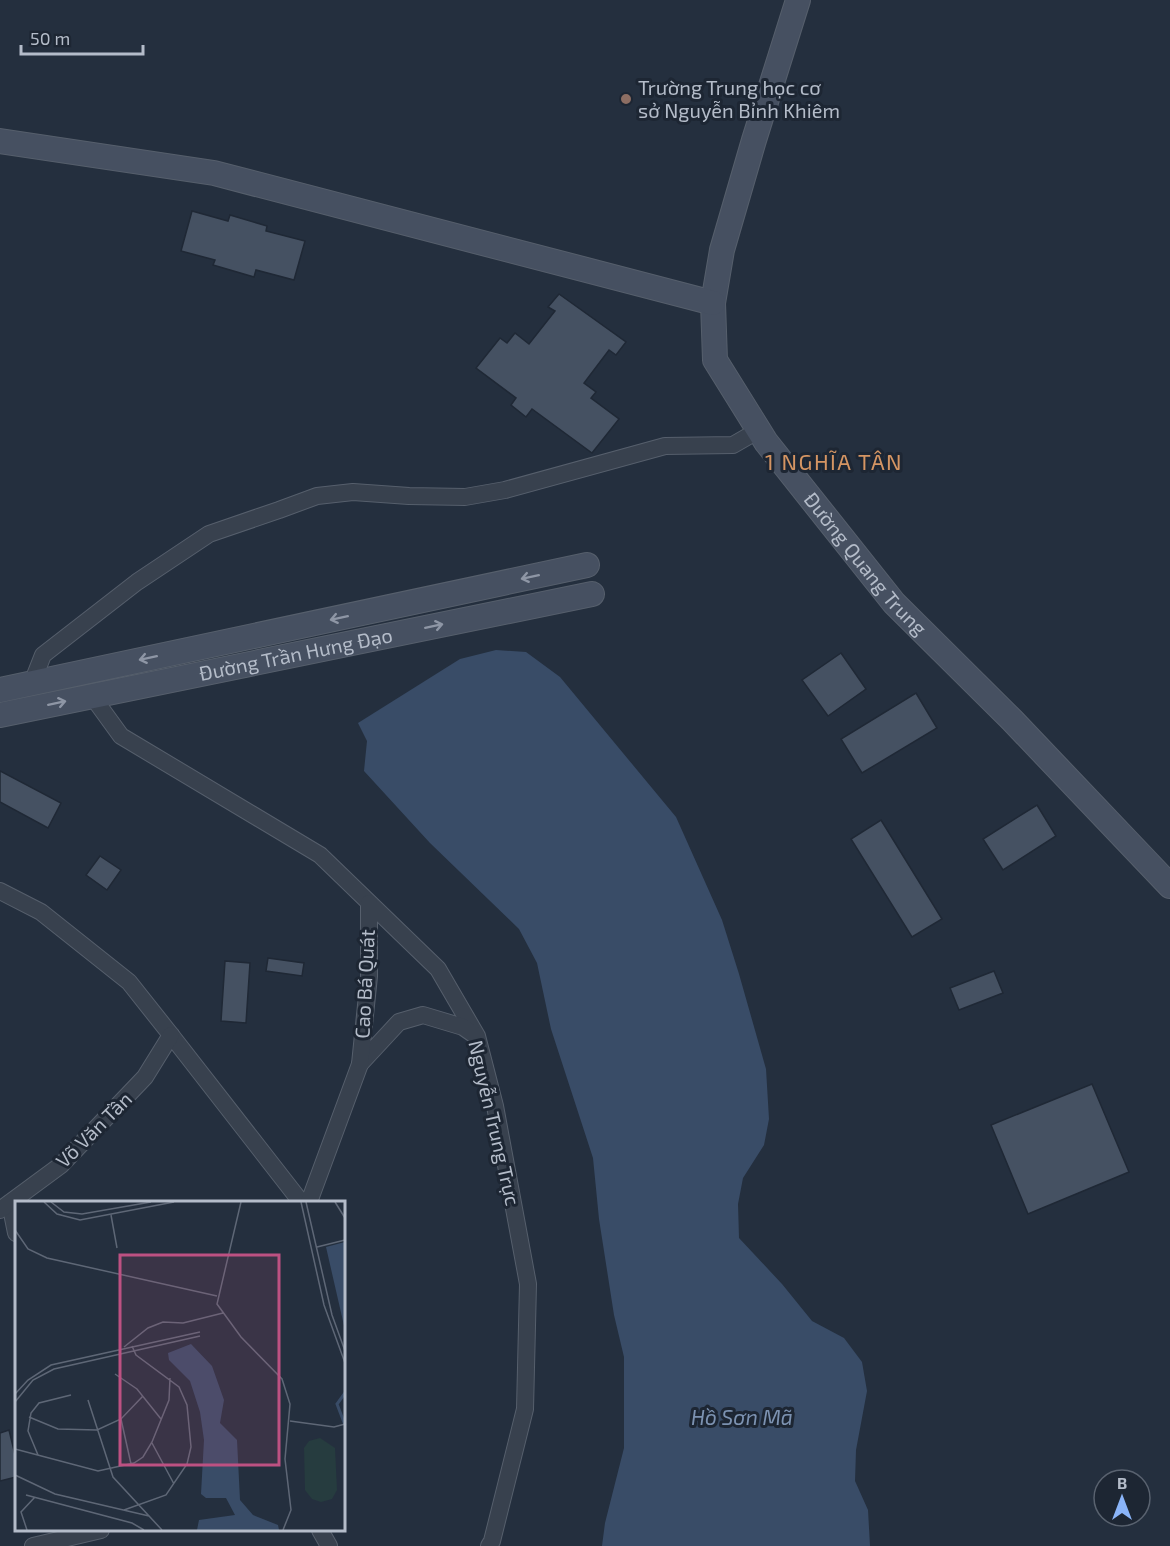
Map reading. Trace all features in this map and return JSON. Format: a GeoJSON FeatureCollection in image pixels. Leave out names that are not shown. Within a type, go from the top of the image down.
{"type":"FeatureCollection","features":[{"type":"Feature","properties":{"kind":"street","name":"Đường Quang Trung"},"geometry":{"type":"LineString","coordinates":[[798,0],[722,250],[713,303],[715,360],[766,442],[894,603],[1012,720],[1170,886]]}},
{"type":"Feature","properties":{"kind":"street"},"geometry":{"type":"LineString","coordinates":[[0,141],[214,173],[713,303]]}},
{"type":"Feature","properties":{"kind":"street"},"geometry":{"type":"LineString","coordinates":[[32,683],[43,655],[137,582],[209,534],[317,496],[353,492],[465,497],[505,490],[665,446],[734,445],[759,430]]}},
{"type":"Feature","properties":{"kind":"street","name":"Đường Trần Hưng Đạo"},"geometry":{"type":"LineString","coordinates":[[0,690],[587,565]]}},
{"type":"Feature","properties":{"kind":"street","name":"Đường Trần Hưng Đạo"},"geometry":{"type":"LineString","coordinates":[[0,715],[592,594]]}},
{"type":"Feature","properties":{"kind":"street"},"geometry":{"type":"LineString","coordinates":[[395,606],[401,633]]}},
{"type":"Feature","properties":{"kind":"street"},"geometry":{"type":"LineString","coordinates":[[87,671],[92,696]]}},
{"type":"Feature","properties":{"kind":"street","name":"Nguyễn Trung Trực"},"geometry":{"type":"LineString","coordinates":[[92,696],[121,736],[320,855],[438,969],[477,1036],[495,1106],[528,1284],[525,1409],[489,1546]]}},
{"type":"Feature","properties":{"kind":"street"},"geometry":{"type":"LineString","coordinates":[[0,891],[41,912],[129,982],[299,1201]]}},
{"type":"Feature","properties":{"kind":"street","name":"Cao Bá Quát"},"geometry":{"type":"LineString","coordinates":[[310,1201],[360,1064],[369,976],[369,903]]}},
{"type":"Feature","properties":{"kind":"street","name":"Cao Bá Quát"},"geometry":{"type":"LineString","coordinates":[[360,1064],[399,1022],[423,1015],[463,1027],[477,1036]]}},
{"type":"Feature","properties":{"kind":"street","name":"Võ Văn Tần"},"geometry":{"type":"LineString","coordinates":[[5,1207],[61,1165],[145,1077],[171,1035]]}},
{"type":"Feature","properties":{"kind":"street"},"geometry":{"type":"LineString","coordinates":[[5,1207],[15,1231]]}},
{"type":"Feature","properties":{"kind":"street"},"geometry":{"type":"LineString","coordinates":[[321,1531],[329,1546]]}},
{"type":"Feature","properties":{"kind":"street"},"geometry":{"type":"LineString","coordinates":[[33,1546],[79,1532]]}},
{"type":"Feature","properties":{"kind":"water","name":"Hồ Sơn Mã"},"geometry":{"type":"Polygon","coordinates":[[[496,650],[526,652],[560,677],[676,817],[722,920],[766,1069],[769,1119],[764,1145],[743,1178],[738,1204],[739,1238],[782,1284],[812,1321],[844,1338],[862,1362],[867,1391],[856,1450],[855,1481],[868,1510],[870,1546],[602,1546],[605,1523],[624,1448],[624,1357],[614,1315],[599,1219],[593,1158],[551,1029],[537,963],[519,929],[430,843],[364,771],[367,741],[358,723],[460,659],[496,650]]]}},
{"type":"Feature","properties":{"kind":"building"},"geometry":{"type":"Polygon","coordinates":[[[192,211],[228,221],[230,215],[267,226],[266,231],[305,241],[294,280],[256,270],[254,277],[213,265],[215,260],[181,251],[192,211]]]}},
{"type":"Feature","properties":{"kind":"building"},"geometry":{"type":"Polygon","coordinates":[[[559,294],[626,342],[616,355],[609,350],[584,383],[596,392],[591,398],[619,419],[592,453],[532,409],[526,417],[511,405],[516,398],[476,368],[500,338],[507,343],[515,333],[529,344],[555,311],[548,307],[559,294]]]}},
{"type":"Feature","properties":{"kind":"building"},"geometry":{"type":"Polygon","coordinates":[[[841,653],[866,689],[828,716],[802,680],[841,653]]]}},
{"type":"Feature","properties":{"kind":"building"},"geometry":{"type":"Polygon","coordinates":[[[916,693],[937,728],[862,773],[841,739],[916,693]]]}},
{"type":"Feature","properties":{"kind":"building"},"geometry":{"type":"Polygon","coordinates":[[[0,771],[61,803],[48,828],[0,802],[0,771]]]}},
{"type":"Feature","properties":{"kind":"building"},"geometry":{"type":"Polygon","coordinates":[[[1037,805],[1056,836],[1003,870],[983,839],[1037,805]]]}},
{"type":"Feature","properties":{"kind":"building"},"geometry":{"type":"Polygon","coordinates":[[[881,820],[942,919],[912,937],[851,839],[881,820]]]}},
{"type":"Feature","properties":{"kind":"building"},"geometry":{"type":"Polygon","coordinates":[[[100,856],[121,870],[107,890],[86,875],[100,856]]]}},
{"type":"Feature","properties":{"kind":"building"},"geometry":{"type":"Polygon","coordinates":[[[268,958],[304,963],[302,976],[266,971],[268,958]]]}},
{"type":"Feature","properties":{"kind":"building"},"geometry":{"type":"Polygon","coordinates":[[[225,961],[250,963],[246,1023],[221,1021],[225,961]]]}},
{"type":"Feature","properties":{"kind":"building"},"geometry":{"type":"Polygon","coordinates":[[[994,971],[1003,993],[959,1010],[950,988],[994,971]]]}},
{"type":"Feature","properties":{"kind":"building"},"geometry":{"type":"Polygon","coordinates":[[[1092,1084],[1129,1172],[1028,1214],[991,1125],[1092,1084]]]}},
{"type":"Feature","properties":{"kind":"building"},"geometry":{"type":"Polygon","coordinates":[[[9,1430],[15,1455],[15,1477],[0,1481],[0,1433],[9,1430]]]}},
{"type":"Feature","properties":{"kind":"place","name":"Trường Trung học cơ sở Nguyễn Bỉnh Khiêm"},"geometry":{"type":"Point","coordinates":[626,99]}},
{"type":"Feature","properties":{"kind":"district","name":"1 NGHĨA TÂN"},"geometry":{"type":"Point","coordinates":[834,462]}}]}
